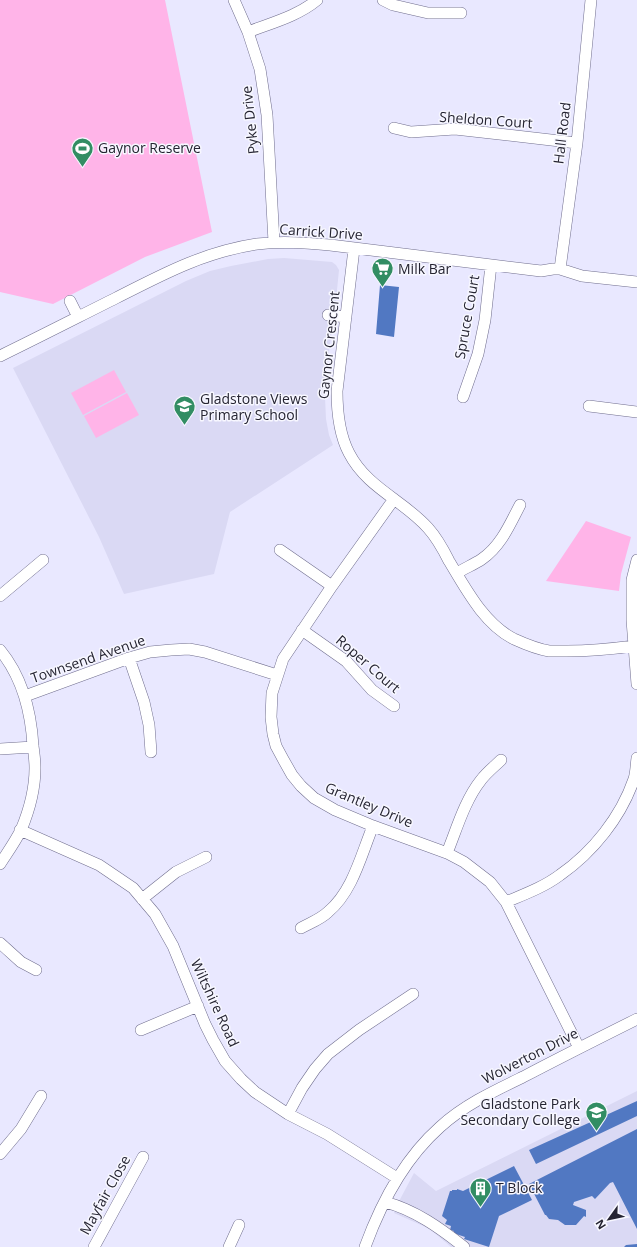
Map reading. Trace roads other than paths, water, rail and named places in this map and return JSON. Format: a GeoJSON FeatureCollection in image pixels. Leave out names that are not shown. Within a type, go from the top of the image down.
{"type":"FeatureCollection","features":[{"type":"Feature","properties":{"kind":"street","name":"Pyke Drive"},"geometry":{"type":"LineString","coordinates":[[234,0],[248,32],[260,69],[267,115],[274,242]]}},
{"type":"Feature","properties":{"kind":"street"},"geometry":{"type":"LineString","coordinates":[[248,32],[297,12],[317,0]]}},
{"type":"Feature","properties":{"kind":"street"},"geometry":{"type":"LineString","coordinates":[[383,0],[393,5],[428,13],[461,13]]}},
{"type":"Feature","properties":{"kind":"street","name":"Hall Road"},"geometry":{"type":"LineString","coordinates":[[560,269],[577,143],[591,0]]}},
{"type":"Feature","properties":{"kind":"street","name":"Sheldon Court"},"geometry":{"type":"LineString","coordinates":[[394,128],[411,132],[454,129],[577,143]]}},
{"type":"Feature","properties":{"kind":"street","name":"Carrick Drive"},"geometry":{"type":"LineString","coordinates":[[0,356],[174,268],[215,253],[256,244],[297,242],[541,271],[553,268],[582,276],[637,282]]}},
{"type":"Feature","properties":{"kind":"street","name":"Gaynor Crescent"},"geometry":{"type":"LineString","coordinates":[[354,248],[337,391],[337,408],[340,430],[349,453],[359,468],[372,482],[428,527],[437,538],[478,607],[491,622],[509,636],[525,644],[549,651],[587,651],[634,646]]}},
{"type":"Feature","properties":{"kind":"street","name":"Spruce Court"},"geometry":{"type":"LineString","coordinates":[[463,396],[478,354],[485,320],[491,265]]}},
{"type":"Feature","properties":{"kind":"street"},"geometry":{"type":"LineString","coordinates":[[70,301],[78,317]]}},
{"type":"Feature","properties":{"kind":"street"},"geometry":{"type":"LineString","coordinates":[[328,315],[346,317]]}},
{"type":"Feature","properties":{"kind":"street"},"geometry":{"type":"LineString","coordinates":[[589,406],[637,412]]}},
{"type":"Feature","properties":{"kind":"street","name":"Grantley Drive"},"geometry":{"type":"LineString","coordinates":[[394,499],[332,586],[283,659],[272,693],[271,717],[276,746],[282,759],[300,786],[314,798],[335,810],[373,826],[447,853],[464,862],[490,882],[506,902],[578,1048]]}},
{"type":"Feature","properties":{"kind":"street"},"geometry":{"type":"LineString","coordinates":[[457,573],[483,559],[494,549],[520,505]]}},
{"type":"Feature","properties":{"kind":"street"},"geometry":{"type":"LineString","coordinates":[[280,550],[332,586]]}},
{"type":"Feature","properties":{"kind":"street"},"geometry":{"type":"LineString","coordinates":[[0,596],[43,560]]}},
{"type":"Feature","properties":{"kind":"street"},"geometry":{"type":"LineString","coordinates":[[637,560],[632,580],[632,620],[637,684]]}},
{"type":"Feature","properties":{"kind":"street","name":"Roper Court"},"geometry":{"type":"LineString","coordinates":[[302,630],[346,661],[372,690],[394,706]]}},
{"type":"Feature","properties":{"kind":"street","name":"Townsend Avenue"},"geometry":{"type":"LineString","coordinates":[[25,696],[129,658],[150,652],[189,649],[205,652],[277,676]]}},
{"type":"Feature","properties":{"kind":"street"},"geometry":{"type":"LineString","coordinates":[[0,650],[18,679],[25,696],[32,726],[35,768],[31,798],[20,830],[0,864]]}},
{"type":"Feature","properties":{"kind":"street"},"geometry":{"type":"LineString","coordinates":[[129,658],[144,702],[149,724],[151,752]]}},
{"type":"Feature","properties":{"kind":"street"},"geometry":{"type":"LineString","coordinates":[[0,749],[33,747]]}},
{"type":"Feature","properties":{"kind":"street"},"geometry":{"type":"LineString","coordinates":[[506,902],[534,890],[560,875],[583,857],[595,844],[611,823],[636,779],[637,758]]}},
{"type":"Feature","properties":{"kind":"street"},"geometry":{"type":"LineString","coordinates":[[447,853],[472,793],[482,779],[502,760]]}},
{"type":"Feature","properties":{"kind":"street"},"geometry":{"type":"LineString","coordinates":[[302,928],[328,913],[343,895],[352,879],[373,826]]}},
{"type":"Feature","properties":{"kind":"street","name":"Wiltshire Road"},"geometry":{"type":"LineString","coordinates":[[20,830],[100,865],[133,888],[155,914],[173,946],[208,1029],[225,1062],[240,1079],[255,1092],[288,1114],[327,1134],[398,1178]]}},
{"type":"Feature","properties":{"kind":"street"},"geometry":{"type":"LineString","coordinates":[[142,899],[176,872],[206,857]]}},
{"type":"Feature","properties":{"kind":"street"},"geometry":{"type":"LineString","coordinates":[[0,943],[21,962],[36,970]]}},
{"type":"Feature","properties":{"kind":"street"},"geometry":{"type":"LineString","coordinates":[[288,1114],[311,1075],[328,1054],[359,1030],[413,994]]}},
{"type":"Feature","properties":{"kind":"street"},"geometry":{"type":"LineString","coordinates":[[141,1030],[198,1006]]}},
{"type":"Feature","properties":{"kind":"street","name":"Wolverton Drive"},"geometry":{"type":"LineString","coordinates":[[365,1247],[385,1202],[398,1178],[417,1151],[440,1127],[474,1102],[637,1019]]}},
{"type":"Feature","properties":{"kind":"street"},"geometry":{"type":"LineString","coordinates":[[0,1154],[21,1129],[41,1096]]}},
{"type":"Feature","properties":{"kind":"street","name":"Mayfair Close"},"geometry":{"type":"LineString","coordinates":[[94,1247],[143,1157]]}},
{"type":"Feature","properties":{"kind":"street"},"geometry":{"type":"LineString","coordinates":[[385,1202],[397,1205],[426,1219],[464,1247]]}},
{"type":"Feature","properties":{"kind":"street"},"geometry":{"type":"LineString","coordinates":[[229,1247],[239,1225]]}},
{"type":"Feature","properties":{"kind":"place","name":"Gaynor Reserve"},"geometry":{"type":"Point","coordinates":[83,168]}},
{"type":"Feature","properties":{"kind":"place","name":"Milk Bar"},"geometry":{"type":"Point","coordinates":[383,288]}},
{"type":"Feature","properties":{"kind":"place","name":"Gladstone Views Primary School"},"geometry":{"type":"Point","coordinates":[185,426]}},
{"type":"Feature","properties":{"kind":"place","name":"Gladstone Park Secondary College"},"geometry":{"type":"Point","coordinates":[596,1132]}},
{"type":"Feature","properties":{"kind":"place","name":"T Block"},"geometry":{"type":"Point","coordinates":[480,1208]}}]}
